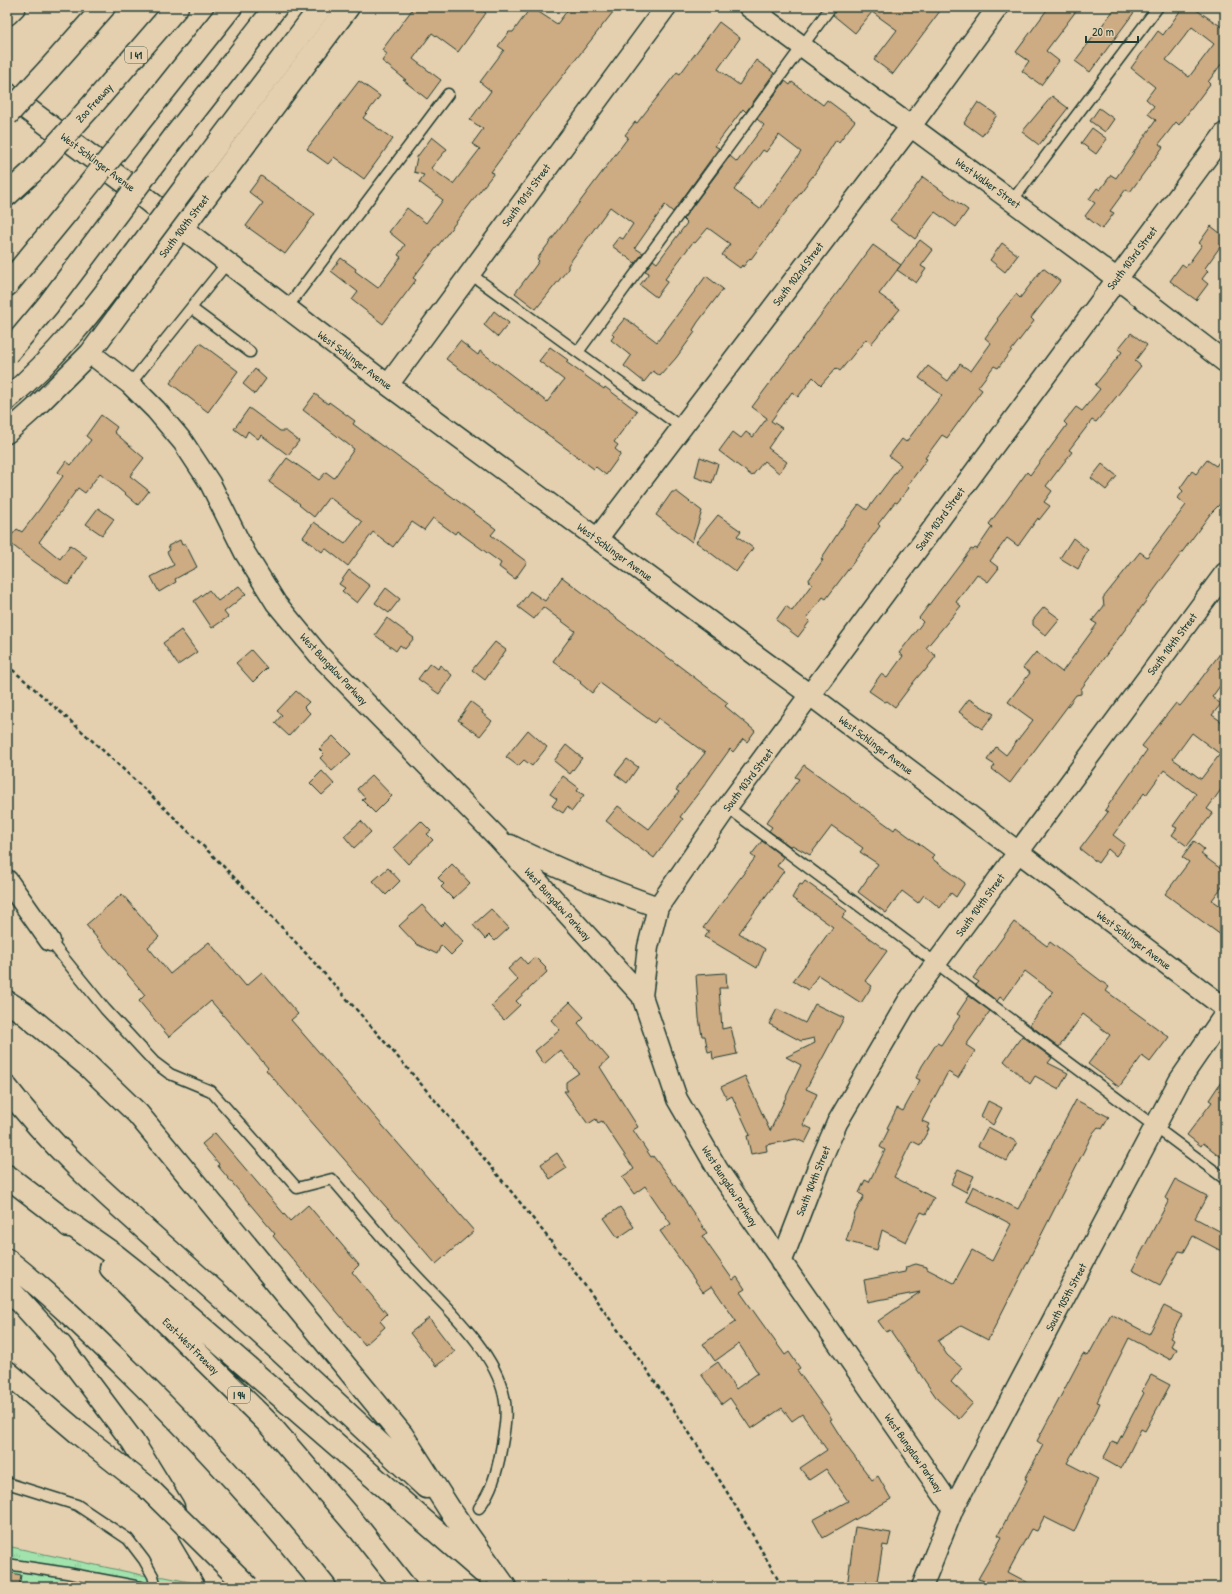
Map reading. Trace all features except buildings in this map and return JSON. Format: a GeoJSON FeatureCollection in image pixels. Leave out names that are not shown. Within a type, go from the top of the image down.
{"type":"FeatureCollection","features":[{"type":"Feature","properties":{"kind":"main road"},"geometry":{"type":"LineString","coordinates":[[7,14],[14,7]]}},
{"type":"Feature","properties":{"kind":"main road"},"geometry":{"type":"LineString","coordinates":[[7,115],[104,7]]}},
{"type":"Feature","properties":{"kind":"main road","name":"Zoo Freeway"},"geometry":{"type":"LineString","coordinates":[[7,195],[32,172],[94,104],[177,7]]}},
{"type":"Feature","properties":{"kind":"main road"},"geometry":{"type":"LineString","coordinates":[[7,285],[137,126],[231,7]]}},
{"type":"Feature","properties":{"kind":"main road"},"geometry":{"type":"LineString","coordinates":[[7,354],[48,305],[175,136],[276,7]]}},
{"type":"Feature","properties":{"kind":"main road"},"geometry":{"type":"LineString","coordinates":[[7,399],[24,385],[77,328],[135,254],[321,7]]}},
{"type":"Feature","properties":{"kind":"main road","name":"South 100th Street"},"geometry":{"type":"LineString","coordinates":[[182,228],[348,7]]}},
{"type":"Feature","properties":{"kind":"main road","name":"West Schlinger Avenue"},"geometry":{"type":"LineString","coordinates":[[7,94],[125,182],[182,228]]}},
{"type":"Feature","properties":{"kind":"main road"},"geometry":{"type":"LineString","coordinates":[[7,1002],[23,1012],[88,1065],[138,1114],[402,1435],[450,1510],[504,1587]]}},
{"type":"Feature","properties":{"kind":"main road"},"geometry":{"type":"LineString","coordinates":[[7,1088],[48,1138],[80,1169],[254,1326],[450,1510]]}},
{"type":"Feature","properties":{"kind":"main road","name":"East-West Freeway"},"geometry":{"type":"LineString","coordinates":[[7,1176],[59,1216],[268,1423],[360,1530],[405,1587]]}},
{"type":"Feature","properties":{"kind":"main road"},"geometry":{"type":"LineString","coordinates":[[59,1216],[111,1252],[155,1287],[264,1384],[458,1549],[499,1587]]}},
{"type":"Feature","properties":{"kind":"main road"},"geometry":{"type":"LineString","coordinates":[[7,1260],[94,1337],[167,1408],[237,1482],[325,1587]]}},
{"type":"Feature","properties":{"kind":"main road"},"geometry":{"type":"LineString","coordinates":[[7,1287],[61,1346],[133,1442],[221,1587]]}},
{"type":"Feature","properties":{"kind":"main road"},"geometry":{"type":"LineString","coordinates":[[7,1372],[18,1394],[82,1436],[147,1487],[248,1587]]}},
{"type":"Feature","properties":{"kind":"street","name":"South 101st Street"},"geometry":{"type":"LineString","coordinates":[[388,384],[666,7]]}},
{"type":"Feature","properties":{"kind":"street","name":"West Walker Street"},"geometry":{"type":"LineString","coordinates":[[749,7],[1116,278],[1225,362]]}},
{"type":"Feature","properties":{"kind":"street","name":"South 102nd Street"},"geometry":{"type":"LineString","coordinates":[[597,539],[911,126],[998,7]]}},
{"type":"Feature","properties":{"kind":"street","name":"South 103rd Street"},"geometry":{"type":"LineString","coordinates":[[642,996],[648,947],[658,907],[727,807],[1116,278],[1225,133]]}},
{"type":"Feature","properties":{"kind":"street","name":"West Schlinger Avenue"},"geometry":{"type":"LineString","coordinates":[[182,228],[286,309],[810,695],[1225,1008]]}},
{"type":"Feature","properties":{"kind":"street","name":"South 100th Street"},"geometry":{"type":"LineString","coordinates":[[7,433],[35,408],[90,352],[182,228]]}},
{"type":"Feature","properties":{"kind":"street","name":"West Bungalow Parkway"},"geometry":{"type":"LineString","coordinates":[[90,352],[130,384],[156,410],[183,442],[210,483],[245,553],[276,603],[318,654],[499,839],[642,996],[677,1099],[718,1170],[953,1509]]}},
{"type":"Feature","properties":{"kind":"street","name":"South 104th Street"},"geometry":{"type":"LineString","coordinates":[[782,1263],[818,1167],[837,1123],[908,1001],[1225,573]]}},
{"type":"Feature","properties":{"kind":"street"},"geometry":{"type":"LineString","coordinates":[[499,839],[548,864],[658,907]]}},
{"type":"Feature","properties":{"kind":"street"},"geometry":{"type":"LineString","coordinates":[[7,880],[50,941]]}},
{"type":"Feature","properties":{"kind":"street","name":"South 105th Street"},"geometry":{"type":"LineString","coordinates":[[922,1587],[953,1509],[1179,1081],[1225,1014]]}},
{"type":"Feature","properties":{"kind":"lane"},"geometry":{"type":"LineString","coordinates":[[578,352],[831,7]]}},
{"type":"Feature","properties":{"kind":"lane"},"geometry":{"type":"LineString","coordinates":[[1012,201],[1158,7]]}},
{"type":"Feature","properties":{"kind":"lane"},"geometry":{"type":"LineString","coordinates":[[286,309],[448,94]]}},
{"type":"Feature","properties":{"kind":"lane"},"geometry":{"type":"LineString","coordinates":[[130,384],[227,263]]}},
{"type":"Feature","properties":{"kind":"lane"},"geometry":{"type":"LineString","coordinates":[[469,273],[681,427]]}},
{"type":"Feature","properties":{"kind":"lane"},"geometry":{"type":"LineString","coordinates":[[191,308],[250,352]]}},
{"type":"Feature","properties":{"kind":"lane"},"geometry":{"type":"LineString","coordinates":[[727,807],[1225,1179]]}},
{"type":"Feature","properties":{"kind":"lane"},"geometry":{"type":"LineString","coordinates":[[50,941],[105,1009],[154,1062],[170,1074],[211,1091],[297,1188],[332,1178],[412,1271],[451,1312],[483,1352],[494,1370],[504,1396],[505,1431],[494,1481],[479,1508]]}},
{"type":"Feature","properties":{"kind":"lane"},"geometry":{"type":"LineString","coordinates":[[7,1483],[77,1505],[128,1539],[144,1560],[153,1576],[156,1587]]}},
{"type":"Feature","properties":{"kind":"lane"},"geometry":{"type":"LineString","coordinates":[[7,1564],[67,1572],[141,1587]]}},
{"type":"Feature","properties":{"kind":"path"},"geometry":{"type":"LineString","coordinates":[[7,665],[101,747],[226,868],[315,964],[399,1059],[515,1195],[583,1282],[648,1371],[712,1468],[782,1587]]}},
{"type":"Feature","properties":{"kind":"green space"},"geometry":{"type":"Polygon","coordinates":[[[7,1546],[142,1575],[165,1577],[204,1585],[205,1587],[7,1587],[7,1546]]]}}]}
